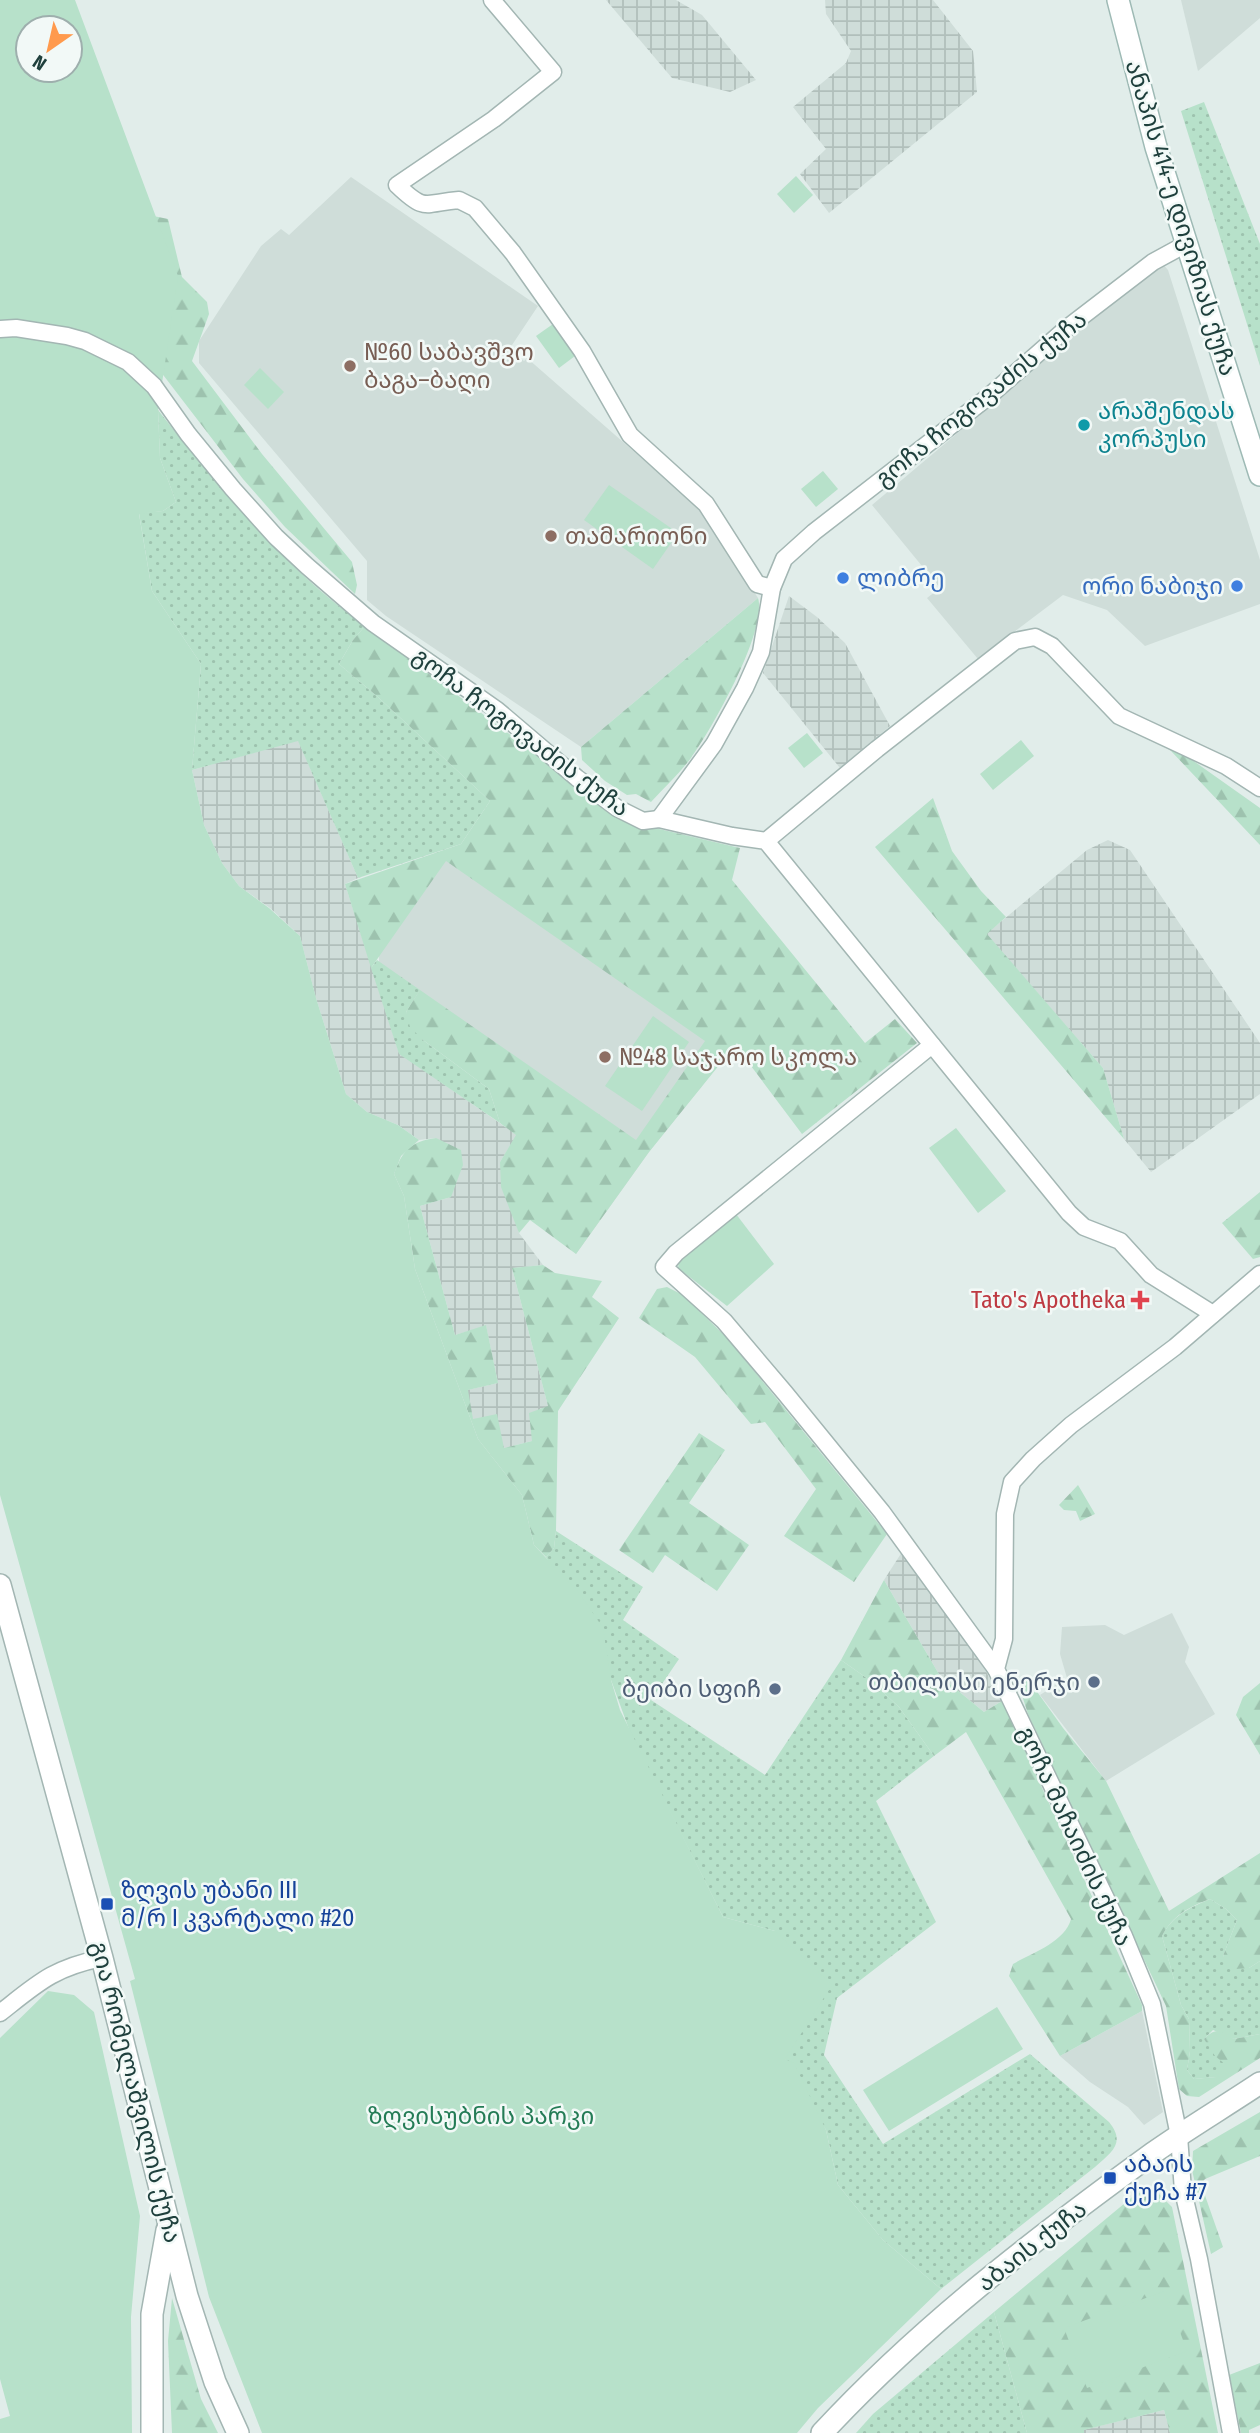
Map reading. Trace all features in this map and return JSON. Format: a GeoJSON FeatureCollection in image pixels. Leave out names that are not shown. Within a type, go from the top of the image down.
{"type":"FeatureCollection","features":[{"type":"Feature","properties":{"kind":"street"},"geometry":{"type":"LineString","coordinates":[[492,0],[553,72],[494,119],[397,185],[414,202],[429,205],[459,200],[475,208],[513,253],[582,351],[631,435],[706,505],[757,584],[772,588]]}},
{"type":"Feature","properties":{"kind":"street","name":"ანაპის 414-ე დივიზიას ქუჩა"},"geometry":{"type":"LineString","coordinates":[[1118,0],[1156,146],[1258,460]]}},
{"type":"Feature","properties":{"kind":"street","name":"გოჩა ჩოგოვაძის ქუჩა"},"geometry":{"type":"LineString","coordinates":[[0,329],[16,328],[66,336],[85,341],[128,362],[154,386],[188,434],[276,537],[351,606],[497,710],[617,808],[643,821],[659,819],[714,744],[745,688],[761,652],[772,588],[784,559],[814,532],[988,397],[1067,328],[1153,262],[1186,244]]}},
{"type":"Feature","properties":{"kind":"street"},"geometry":{"type":"LineString","coordinates":[[766,841],[1015,640],[1035,637],[1052,646],[1119,716],[1226,766],[1260,788]]}},
{"type":"Feature","properties":{"kind":"street"},"geometry":{"type":"LineString","coordinates":[[659,819],[766,841],[1069,1213],[1084,1227],[1120,1241],[1150,1275],[1213,1314]]}},
{"type":"Feature","properties":{"kind":"street","name":"გოჩა მაჩაიძის ქუჩა"},"geometry":{"type":"LineString","coordinates":[[932,1045],[676,1253],[664,1268],[724,1321],[811,1425],[882,1512],[996,1669],[1124,1936],[1152,2004],[1179,2136],[1183,2191],[1199,2259],[1231,2433]]}},
{"type":"Feature","properties":{"kind":"street"},"geometry":{"type":"LineString","coordinates":[[996,1669],[1004,1639],[1005,1514],[1012,1482],[1033,1458],[1071,1425],[1175,1347],[1260,1274]]}},
{"type":"Feature","properties":{"kind":"street","name":"გია რომელაშვილის ქუჩა"},"geometry":{"type":"LineString","coordinates":[[0,1585],[102,1958],[187,2297],[215,2382],[238,2433]]}},
{"type":"Feature","properties":{"kind":"street"},"geometry":{"type":"LineString","coordinates":[[0,2013],[51,1973],[75,1963],[102,1958]]}},
{"type":"Feature","properties":{"kind":"street","name":"აბაის ქუჩა"},"geometry":{"type":"LineString","coordinates":[[822,2433],[903,2352],[980,2287],[1154,2152],[1260,2083]]}},
{"type":"Feature","properties":{"kind":"street"},"geometry":{"type":"LineString","coordinates":[[152,2433],[152,2314],[168,2222]]}},
{"type":"Feature","properties":{"kind":"shaded area"},"geometry":{"type":"Polygon","coordinates":[[[606,0],[676,0],[702,15],[756,80],[730,92],[672,78],[606,0]]]}},
{"type":"Feature","properties":{"kind":"shaded area"},"geometry":{"type":"Polygon","coordinates":[[[825,0],[933,0],[973,51],[977,92],[829,213],[800,174],[826,149],[793,107],[846,63],[851,51],[826,14],[825,0]]]}},
{"type":"Feature","properties":{"kind":"shaded area"},"geometry":{"type":"Polygon","coordinates":[[[1181,0],[1260,0],[1260,18],[1198,71],[1181,0]]]}},
{"type":"Feature","properties":{"kind":"shaded area"},"geometry":{"type":"Polygon","coordinates":[[[351,177],[538,306],[510,348],[524,361],[527,358],[702,511],[758,598],[581,747],[386,616],[367,600],[367,561],[199,363],[199,341],[261,246],[281,229],[289,235],[351,177]]]}},
{"type":"Feature","properties":{"kind":"shaded area"},"geometry":{"type":"Polygon","coordinates":[[[1161,262],[1168,270],[1260,560],[1260,604],[1145,646],[1107,610],[1063,595],[978,659],[927,598],[940,588],[872,505],[1161,262]]]}},
{"type":"Feature","properties":{"kind":"shaded area"},"geometry":{"type":"Polygon","coordinates":[[[789,596],[845,643],[890,726],[840,768],[763,673],[789,596]]]}},
{"type":"Feature","properties":{"kind":"shaded area"},"geometry":{"type":"Polygon","coordinates":[[[298,740],[358,878],[345,884],[399,1053],[517,1135],[500,1162],[519,1233],[543,1265],[512,1268],[548,1406],[532,1441],[504,1448],[472,1419],[467,1390],[498,1383],[486,1326],[455,1335],[420,1206],[451,1197],[436,1138],[419,1140],[398,1125],[367,1112],[346,1094],[300,936],[270,908],[239,886],[222,863],[204,825],[192,770],[298,740]]]}},
{"type":"Feature","properties":{"kind":"shaded area"},"geometry":{"type":"Polygon","coordinates":[[[1108,840],[1130,850],[1260,1043],[1260,1094],[1151,1172],[1124,1139],[1103,1068],[986,934],[1087,850],[1108,840]]]}},
{"type":"Feature","properties":{"kind":"shaded area","name":"№48 საჯარო სკოლა"},"geometry":{"type":"Polygon","coordinates":[[[439,853],[737,1042],[649,1152],[576,1254],[536,1090],[379,986],[379,940],[439,853]]]}},
{"type":"Feature","properties":{"kind":"shaded area"},"geometry":{"type":"Polygon","coordinates":[[[902,1552],[981,1662],[1002,1701],[984,1712],[940,1676],[884,1580],[902,1552]]]}},
{"type":"Feature","properties":{"kind":"shaded area"},"geometry":{"type":"Polygon","coordinates":[[[1172,1613],[1189,1647],[1185,1662],[1215,1714],[1106,1781],[1040,1695],[1067,1678],[1060,1654],[1062,1627],[1105,1625],[1124,1635],[1172,1613]]]}},
{"type":"Feature","properties":{"kind":"shaded area"},"geometry":{"type":"Polygon","coordinates":[[[1142,2011],[1163,2112],[1144,2125],[1128,2107],[1090,2082],[1060,2056],[1142,2011]]]}},
{"type":"Feature","properties":{"kind":"shaded area"},"geometry":{"type":"Polygon","coordinates":[[[1164,2410],[1170,2433],[1084,2433],[1083,2430],[1164,2410]]]}},
{"type":"Feature","properties":{"kind":"green space","name":"ზღვისუბნის პარკი"},"geometry":{"type":"Polygon","coordinates":[[[0,0],[75,0],[80,14],[14,14],[14,84],[84,84],[84,24],[178,276],[158,410],[160,458],[176,502],[163,511],[139,514],[152,591],[201,664],[192,770],[204,825],[222,863],[239,886],[300,936],[346,1094],[367,1112],[398,1125],[419,1140],[401,1156],[394,1174],[404,1196],[415,1269],[478,1439],[522,1495],[534,1545],[580,1594],[603,1628],[611,1680],[620,1710],[723,1917],[775,1931],[832,1985],[785,2059],[794,2063],[826,2130],[838,2185],[883,2240],[941,2289],[818,2408],[797,2433],[262,2433],[209,2297],[130,1981],[135,1979],[0,1495],[0,0]]]}},
{"type":"Feature","properties":{"kind":"green space"},"geometry":{"type":"Polygon","coordinates":[[[1204,102],[1260,244],[1260,366],[1181,111],[1204,102]]]}},
{"type":"Feature","properties":{"kind":"green space"},"geometry":{"type":"Polygon","coordinates":[[[796,176],[813,195],[794,213],[777,194],[796,176]]]}},
{"type":"Feature","properties":{"kind":"green space"},"geometry":{"type":"Polygon","coordinates":[[[134,212],[168,219],[182,277],[207,302],[209,314],[192,361],[262,454],[352,562],[357,585],[355,594],[285,527],[243,479],[144,350],[134,212]]]}},
{"type":"Feature","properties":{"kind":"green space"},"geometry":{"type":"Polygon","coordinates":[[[553,324],[575,356],[559,368],[536,336],[553,324]]]}},
{"type":"Feature","properties":{"kind":"green space"},"geometry":{"type":"Polygon","coordinates":[[[260,368],[284,392],[268,409],[244,385],[260,368]]]}},
{"type":"Feature","properties":{"kind":"green space"},"geometry":{"type":"Polygon","coordinates":[[[158,410],[254,526],[307,578],[365,626],[339,664],[490,801],[461,844],[358,878],[298,741],[192,770],[201,664],[152,591],[139,513],[163,511],[176,502],[160,458],[158,410]]]}},
{"type":"Feature","properties":{"kind":"green space"},"geometry":{"type":"Polygon","coordinates":[[[823,471],[838,489],[816,507],[801,489],[823,471]]]}},
{"type":"Feature","properties":{"kind":"green space"},"geometry":{"type":"Polygon","coordinates":[[[609,485],[678,533],[653,569],[584,520],[609,485]]]}},
{"type":"Feature","properties":{"kind":"green space"},"geometry":{"type":"Polygon","coordinates":[[[758,598],[759,613],[755,633],[724,704],[691,758],[651,802],[636,794],[627,795],[605,781],[582,760],[581,747],[758,598]]]}},
{"type":"Feature","properties":{"kind":"green space"},"geometry":{"type":"Polygon","coordinates":[[[365,626],[528,748],[608,812],[638,824],[740,848],[732,880],[865,1043],[895,1019],[917,1043],[802,1134],[737,1043],[649,1152],[576,1254],[530,1220],[519,1233],[501,1187],[500,1162],[516,1135],[500,1123],[489,1089],[423,1040],[410,1027],[406,1012],[420,990],[636,1140],[705,1041],[446,861],[371,968],[345,884],[461,844],[490,801],[339,664],[365,626]]]}},
{"type":"Feature","properties":{"kind":"green space"},"geometry":{"type":"Polygon","coordinates":[[[807,733],[823,753],[804,768],[788,748],[807,733]]]}},
{"type":"Feature","properties":{"kind":"green space"},"geometry":{"type":"Polygon","coordinates":[[[1154,733],[1260,808],[1260,845],[1154,733]]]}},
{"type":"Feature","properties":{"kind":"green space"},"geometry":{"type":"Polygon","coordinates":[[[1021,740],[1034,756],[993,790],[980,774],[1021,740]]]}},
{"type":"Feature","properties":{"kind":"green space"},"geometry":{"type":"Polygon","coordinates":[[[933,798],[952,851],[981,891],[1006,917],[987,934],[1103,1068],[1124,1139],[875,847],[933,798]]]}},
{"type":"Feature","properties":{"kind":"green space"},"geometry":{"type":"Polygon","coordinates":[[[377,960],[420,990],[406,1012],[423,1040],[489,1089],[500,1123],[399,1054],[371,968],[377,960]]]}},
{"type":"Feature","properties":{"kind":"green space"},"geometry":{"type":"Polygon","coordinates":[[[653,1016],[689,1042],[642,1111],[605,1086],[653,1016]]]}},
{"type":"Feature","properties":{"kind":"green space"},"geometry":{"type":"Polygon","coordinates":[[[956,1128],[1006,1191],[978,1213],[929,1148],[956,1128]]]}},
{"type":"Feature","properties":{"kind":"green space"},"geometry":{"type":"Polygon","coordinates":[[[436,1138],[461,1150],[463,1165],[451,1197],[420,1206],[455,1335],[486,1325],[498,1383],[468,1390],[473,1419],[497,1414],[504,1448],[532,1441],[529,1413],[548,1406],[512,1268],[543,1265],[555,1273],[602,1281],[592,1297],[619,1318],[558,1411],[556,1531],[554,1548],[546,1557],[534,1545],[522,1495],[478,1439],[415,1269],[404,1196],[394,1174],[400,1159],[409,1148],[436,1138]]]}},
{"type":"Feature","properties":{"kind":"green space"},"geometry":{"type":"Polygon","coordinates":[[[1260,1192],[1260,1257],[1253,1259],[1222,1223],[1260,1192]]]}},
{"type":"Feature","properties":{"kind":"green space"},"geometry":{"type":"Polygon","coordinates":[[[736,1214],[774,1264],[727,1306],[678,1268],[679,1261],[736,1214]]]}},
{"type":"Feature","properties":{"kind":"green space"},"geometry":{"type":"Polygon","coordinates":[[[667,1287],[683,1295],[728,1339],[887,1534],[854,1582],[784,1536],[816,1489],[765,1422],[751,1424],[695,1357],[639,1318],[657,1289],[667,1287]]]}},
{"type":"Feature","properties":{"kind":"green space"},"geometry":{"type":"Polygon","coordinates":[[[699,1433],[725,1450],[689,1503],[749,1545],[717,1591],[665,1555],[653,1573],[619,1550],[699,1433]]]}},
{"type":"Feature","properties":{"kind":"green space"},"geometry":{"type":"Polygon","coordinates":[[[1078,1485],[1095,1514],[1080,1521],[1076,1511],[1064,1510],[1059,1505],[1078,1485]]]}},
{"type":"Feature","properties":{"kind":"green space"},"geometry":{"type":"Polygon","coordinates":[[[556,1531],[643,1587],[623,1620],[679,1659],[651,1700],[765,1775],[841,1660],[871,1681],[899,1707],[934,1756],[876,1801],[936,1922],[837,1998],[824,2055],[883,2144],[1030,2054],[1109,2122],[1117,2142],[1111,2152],[1095,2167],[941,2289],[883,2240],[838,2185],[826,2130],[785,2059],[775,1931],[723,1917],[630,1732],[611,1680],[546,1557],[554,1548],[556,1531]]]}},
{"type":"Feature","properties":{"kind":"green space"},"geometry":{"type":"Polygon","coordinates":[[[884,1580],[940,1676],[984,1712],[1002,1701],[1142,2005],[1142,2011],[1060,2056],[1009,1976],[1013,1964],[1055,1940],[1068,1927],[1071,1919],[966,1732],[934,1756],[899,1707],[871,1681],[841,1660],[884,1580]]]}},
{"type":"Feature","properties":{"kind":"green space"},"geometry":{"type":"Polygon","coordinates":[[[1028,1679],[1106,1781],[1169,1911],[1260,1853],[1260,1961],[1249,1968],[1235,1969],[1223,1956],[1237,1920],[1210,1899],[1182,1913],[1171,1922],[1162,1936],[1181,2005],[1189,2019],[1190,2051],[1187,2070],[1194,2079],[1216,2077],[1225,2064],[1215,2056],[1204,2039],[1208,2035],[1219,2031],[1234,2039],[1260,2034],[1260,2058],[1199,2097],[1187,2096],[1179,2089],[1166,2006],[1028,1714],[1017,1680],[1028,1679]]]}},
{"type":"Feature","properties":{"kind":"green space"},"geometry":{"type":"Polygon","coordinates":[[[1260,1683],[1260,1755],[1236,1715],[1243,1697],[1260,1683]]]}},
{"type":"Feature","properties":{"kind":"green space"},"geometry":{"type":"Polygon","coordinates":[[[1210,1899],[1237,1920],[1223,1956],[1249,1968],[1260,1961],[1260,2034],[1234,2039],[1213,2030],[1204,2039],[1226,2064],[1217,2077],[1194,2079],[1187,2070],[1190,2051],[1189,2019],[1181,2005],[1162,1936],[1176,1917],[1210,1899]]]}},
{"type":"Feature","properties":{"kind":"green space"},"geometry":{"type":"Polygon","coordinates":[[[48,1991],[74,1995],[94,2012],[140,2216],[131,2317],[132,2433],[0,2433],[0,2419],[10,2416],[0,2379],[0,2038],[48,1991]]]}},
{"type":"Feature","properties":{"kind":"green space"},"geometry":{"type":"Polygon","coordinates":[[[997,2007],[1023,2049],[889,2131],[863,2090],[997,2007]]]}},
{"type":"Feature","properties":{"kind":"green space"},"geometry":{"type":"Polygon","coordinates":[[[1260,2112],[1260,2156],[1205,2179],[1201,2184],[1223,2247],[1211,2254],[1192,2170],[1193,2151],[1260,2112]]]}},
{"type":"Feature","properties":{"kind":"green space"},"geometry":{"type":"Polygon","coordinates":[[[1157,2192],[1172,2207],[1218,2433],[1170,2433],[1164,2410],[1084,2430],[1084,2433],[1027,2433],[994,2312],[1137,2193],[1157,2192]]]}},
{"type":"Feature","properties":{"kind":"green space"},"geometry":{"type":"Polygon","coordinates":[[[1165,2291],[1187,2351],[1087,2388],[1064,2328],[1165,2291]]]}},
{"type":"Feature","properties":{"kind":"green space"},"geometry":{"type":"Polygon","coordinates":[[[172,2298],[201,2399],[218,2433],[172,2433],[168,2341],[172,2298]]]}},
{"type":"Feature","properties":{"kind":"green space"},"geometry":{"type":"Polygon","coordinates":[[[994,2312],[1027,2433],[856,2433],[873,2414],[994,2312]]]}},
{"type":"Feature","properties":{"kind":"green space"},"geometry":{"type":"Polygon","coordinates":[[[1260,2363],[1260,2425],[1249,2430],[1249,2433],[1241,2433],[1229,2375],[1260,2363]]]}},
{"type":"Feature","properties":{"kind":"place","name":"№60 საბავშვო ბაგა–ბაღი"},"geometry":{"type":"Point","coordinates":[350,366]}},
{"type":"Feature","properties":{"kind":"place","name":"არაშენდას კორპუსი"},"geometry":{"type":"Point","coordinates":[1084,425]}},
{"type":"Feature","properties":{"kind":"place","name":"თამარიონი"},"geometry":{"type":"Point","coordinates":[551,536]}},
{"type":"Feature","properties":{"kind":"place","name":"ლიბრე"},"geometry":{"type":"Point","coordinates":[843,578]}},
{"type":"Feature","properties":{"kind":"place","name":"ორი ნაბიჯი"},"geometry":{"type":"Point","coordinates":[1237,586]}},
{"type":"Feature","properties":{"kind":"place","name":"№48 საჯარო სკოლა"},"geometry":{"type":"Point","coordinates":[605,1057]}},
{"type":"Feature","properties":{"kind":"place","name":"Tato's Apotheka"},"geometry":{"type":"Point","coordinates":[1140,1300]}},
{"type":"Feature","properties":{"kind":"place","name":"თბილისი ენერჯი"},"geometry":{"type":"Point","coordinates":[1094,1682]}},
{"type":"Feature","properties":{"kind":"place","name":"ბეიბი სფიჩ"},"geometry":{"type":"Point","coordinates":[775,1689]}},
{"type":"Feature","properties":{"kind":"place","name":"ზღვის უბანი III მ/რ I კვარტალი #20"},"geometry":{"type":"Point","coordinates":[107,1904]}},
{"type":"Feature","properties":{"kind":"place","name":"აბაის ქუჩა #7"},"geometry":{"type":"Point","coordinates":[1110,2178]}}]}
